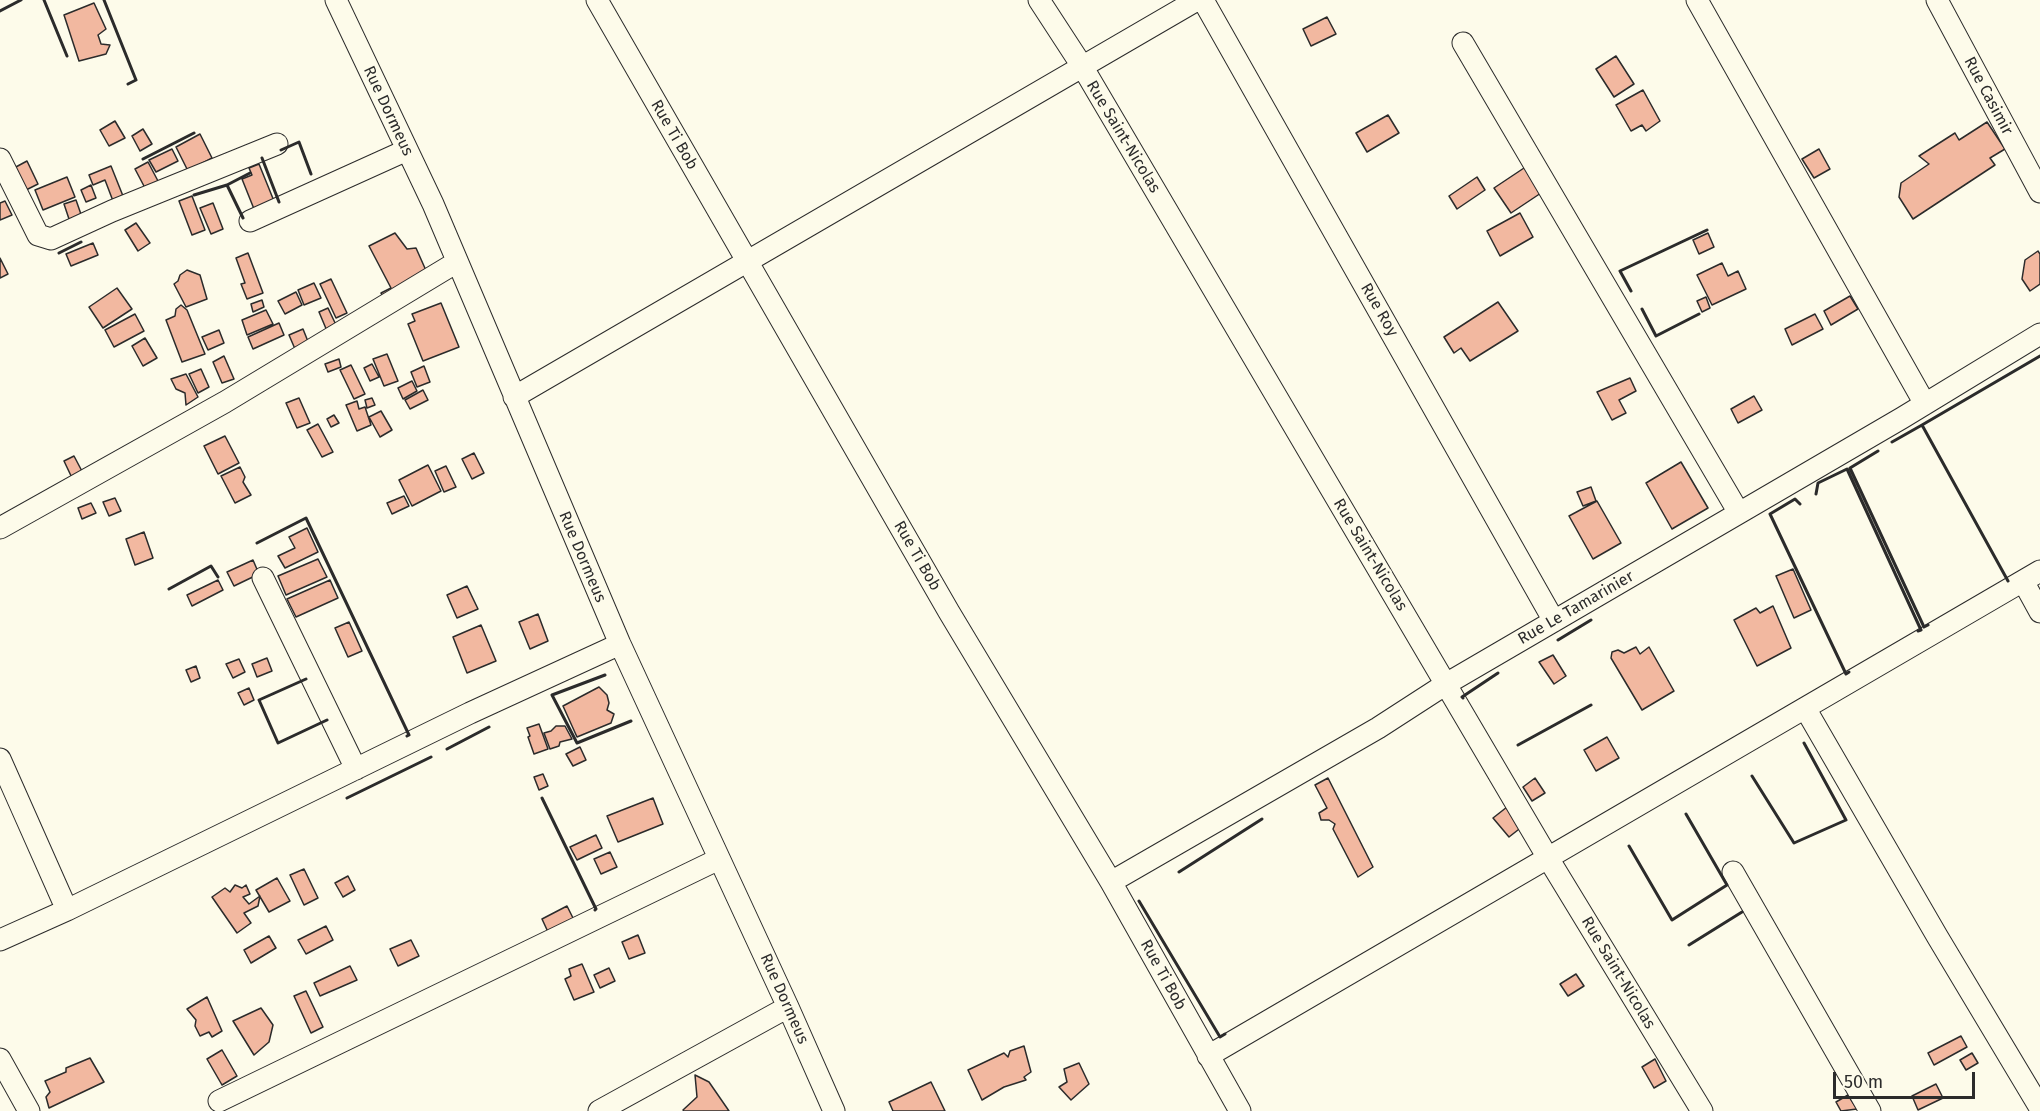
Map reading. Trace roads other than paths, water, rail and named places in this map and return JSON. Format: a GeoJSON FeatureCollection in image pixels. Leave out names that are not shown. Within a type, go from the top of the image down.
{"type":"FeatureCollection","features":[{"type":"Feature","properties":{"kind":"street","name":"Rue Dormeus"},"geometry":{"type":"LineString","coordinates":[[336,0],[457,262],[620,644],[834,1111]]}},
{"type":"Feature","properties":{"kind":"street","name":"Rue Ti Bob"},"geometry":{"type":"LineString","coordinates":[[597,0],[949,612],[1111,882],[1240,1111]]}},
{"type":"Feature","properties":{"kind":"street","name":"Rue Saint-Nicolas"},"geometry":{"type":"LineString","coordinates":[[1039,0],[1082,66],[1548,858],[1702,1111]]}},
{"type":"Feature","properties":{"kind":"street"},"geometry":{"type":"LineString","coordinates":[[514,397],[1082,66],[1164,8],[1197,0]]}},
{"type":"Feature","properties":{"kind":"street","name":"Rue Roy"},"geometry":{"type":"LineString","coordinates":[[1203,0],[1554,621]]}},
{"type":"Feature","properties":{"kind":"street"},"geometry":{"type":"LineString","coordinates":[[1697,0],[1925,404]]}},
{"type":"Feature","properties":{"kind":"street","name":"Rue Casimir"},"geometry":{"type":"LineString","coordinates":[[1937,0],[2040,192]]}},
{"type":"Feature","properties":{"kind":"street"},"geometry":{"type":"LineString","coordinates":[[1463,43],[1739,513]]}},
{"type":"Feature","properties":{"kind":"street"},"geometry":{"type":"LineString","coordinates":[[0,159],[38,235],[51,239],[112,211],[277,144]]}},
{"type":"Feature","properties":{"kind":"street"},"geometry":{"type":"LineString","coordinates":[[250,221],[407,150]]}},
{"type":"Feature","properties":{"kind":"street"},"geometry":{"type":"LineString","coordinates":[[0,528],[225,402],[457,262]]}},
{"type":"Feature","properties":{"kind":"street","name":"Rue Le Tamarinier"},"geometry":{"type":"LineString","coordinates":[[1111,882],[1378,728],[1446,684],[1925,404],[2040,334]]}},
{"type":"Feature","properties":{"kind":"street"},"geometry":{"type":"LineString","coordinates":[[1208,1056],[2031,576],[2040,612]]}},
{"type":"Feature","properties":{"kind":"street"},"geometry":{"type":"LineString","coordinates":[[263,578],[356,769]]}},
{"type":"Feature","properties":{"kind":"street"},"geometry":{"type":"LineString","coordinates":[[0,940],[620,644]]}},
{"type":"Feature","properties":{"kind":"street"},"geometry":{"type":"LineString","coordinates":[[1805,708],[2040,1108]]}},
{"type":"Feature","properties":{"kind":"street"},"geometry":{"type":"LineString","coordinates":[[0,759],[67,910]]}},
{"type":"Feature","properties":{"kind":"street"},"geometry":{"type":"LineString","coordinates":[[219,1101],[719,859]]}},
{"type":"Feature","properties":{"kind":"street"},"geometry":{"type":"LineString","coordinates":[[1733,872],[1870,1111]]}},
{"type":"Feature","properties":{"kind":"street"},"geometry":{"type":"LineString","coordinates":[[599,1111],[788,1007]]}},
{"type":"Feature","properties":{"kind":"street"},"geometry":{"type":"LineString","coordinates":[[0,1059],[29,1111]]}}]}
